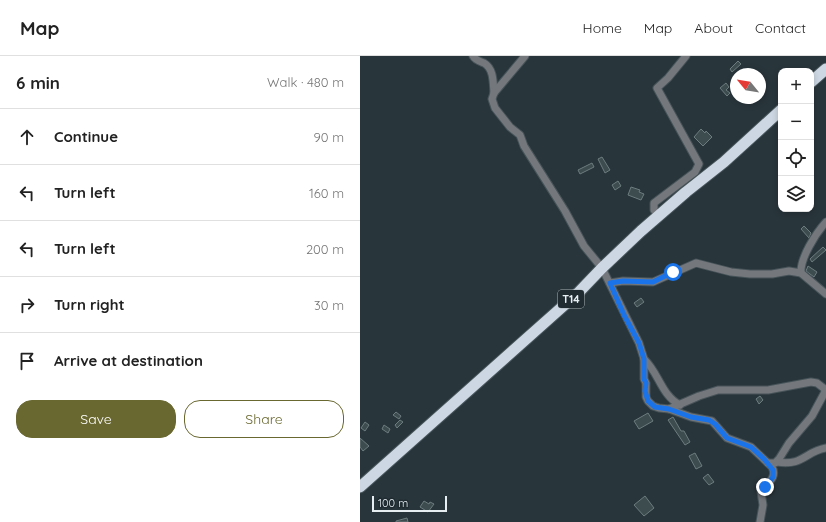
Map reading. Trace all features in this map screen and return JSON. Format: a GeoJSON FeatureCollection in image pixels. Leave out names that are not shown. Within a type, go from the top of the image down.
{"type":"FeatureCollection","features":[{"type":"Feature","properties":{"kind":"highway"},"geometry":{"type":"LineString","coordinates":[[814,79],[826,69]]}},
{"type":"Feature","properties":{"kind":"highway","name":"T14"},"geometry":{"type":"LineString","coordinates":[[360,487],[579,292],[602,268],[659,216],[724,162],[778,113]]}},
{"type":"Feature","properties":{"kind":"street"},"geometry":{"type":"LineString","coordinates":[[473,56],[475,59],[489,66],[491,70],[494,93]]}},
{"type":"Feature","properties":{"kind":"street"},"geometry":{"type":"LineString","coordinates":[[525,56],[494,93],[492,98],[495,108],[510,127],[520,135],[524,146],[565,211],[584,246],[602,268],[610,283],[624,315],[639,343],[644,359],[644,379],[646,383],[645,391],[648,401],[655,407],[669,409],[691,417],[712,421],[727,438],[751,447],[768,463],[773,470],[773,477],[761,492],[763,505],[760,522]]}},
{"type":"Feature","properties":{"kind":"street"},"geometry":{"type":"LineString","coordinates":[[659,216],[654,210],[654,203],[695,172],[699,164],[657,88],[668,78],[686,56]]}},
{"type":"Feature","properties":{"kind":"street"},"geometry":{"type":"LineString","coordinates":[[801,273],[803,262],[814,238],[826,222]]}},
{"type":"Feature","properties":{"kind":"street"},"geometry":{"type":"LineString","coordinates":[[610,283],[623,281],[653,282],[696,263],[731,272],[750,274],[772,274],[789,271],[801,273],[826,294]]}},
{"type":"Feature","properties":{"kind":"street"},"geometry":{"type":"LineString","coordinates":[[644,359],[650,365],[668,396],[672,401],[680,405]]}},
{"type":"Feature","properties":{"kind":"street"},"geometry":{"type":"LineString","coordinates":[[669,409],[699,396],[718,390],[768,390],[811,382],[817,383],[826,390],[812,416],[777,462]]}},
{"type":"Feature","properties":{"kind":"street"},"geometry":{"type":"LineString","coordinates":[[768,463],[798,462],[813,452],[826,448]]}},
{"type":"Feature","properties":{"kind":"building"},"geometry":{"type":"Polygon","coordinates":[[[738,61],[741,64],[736,68],[731,68],[738,61]]]}},
{"type":"Feature","properties":{"kind":"building"},"geometry":{"type":"Polygon","coordinates":[[[726,83],[729,87],[726,90],[730,93],[727,96],[720,88],[726,83]]]}},
{"type":"Feature","properties":{"kind":"building"},"geometry":{"type":"Polygon","coordinates":[[[701,129],[705,133],[706,131],[712,137],[703,146],[694,137],[701,129]]]}},
{"type":"Feature","properties":{"kind":"building"},"geometry":{"type":"Polygon","coordinates":[[[602,157],[610,170],[605,173],[598,159],[602,157]]]}},
{"type":"Feature","properties":{"kind":"building"},"geometry":{"type":"Polygon","coordinates":[[[592,163],[594,167],[580,174],[578,170],[592,163]]]}},
{"type":"Feature","properties":{"kind":"building"},"geometry":{"type":"Polygon","coordinates":[[[618,181],[621,186],[615,190],[612,185],[618,181]]]}},
{"type":"Feature","properties":{"kind":"building"},"geometry":{"type":"Polygon","coordinates":[[[631,187],[640,190],[639,192],[644,194],[641,200],[628,195],[631,187]]]}},
{"type":"Feature","properties":{"kind":"building"},"geometry":{"type":"Polygon","coordinates":[[[804,226],[811,233],[809,238],[801,229],[804,226]]]}},
{"type":"Feature","properties":{"kind":"building"},"geometry":{"type":"Polygon","coordinates":[[[823,247],[826,250],[812,262],[810,259],[823,247]]]}},
{"type":"Feature","properties":{"kind":"building"},"geometry":{"type":"Polygon","coordinates":[[[808,266],[817,272],[814,277],[806,271],[808,266]]]}},
{"type":"Feature","properties":{"kind":"building"},"geometry":{"type":"Polygon","coordinates":[[[641,298],[644,302],[637,307],[634,303],[641,298]]]}},
{"type":"Feature","properties":{"kind":"building"},"geometry":{"type":"Polygon","coordinates":[[[760,396],[763,400],[759,404],[756,399],[760,396]]]}},
{"type":"Feature","properties":{"kind":"building"},"geometry":{"type":"Polygon","coordinates":[[[396,412],[401,416],[399,419],[393,415],[396,412]]]}},
{"type":"Feature","properties":{"kind":"building"},"geometry":{"type":"Polygon","coordinates":[[[648,413],[653,421],[639,429],[634,421],[648,413]]]}},
{"type":"Feature","properties":{"kind":"building"},"geometry":{"type":"Polygon","coordinates":[[[673,417],[681,431],[684,431],[690,442],[685,445],[668,420],[673,417]]]}},
{"type":"Feature","properties":{"kind":"building"},"geometry":{"type":"Polygon","coordinates":[[[400,420],[403,422],[397,428],[395,425],[400,420]]]}},
{"type":"Feature","properties":{"kind":"building"},"geometry":{"type":"Polygon","coordinates":[[[365,422],[369,425],[365,431],[361,428],[365,422]]]}},
{"type":"Feature","properties":{"kind":"building"},"geometry":{"type":"Polygon","coordinates":[[[384,425],[390,429],[388,433],[382,429],[384,425]]]}},
{"type":"Feature","properties":{"kind":"building"},"geometry":{"type":"Polygon","coordinates":[[[360,438],[369,446],[363,451],[360,447],[360,438]]]}},
{"type":"Feature","properties":{"kind":"building"},"geometry":{"type":"Polygon","coordinates":[[[695,453],[702,466],[696,469],[689,456],[695,453]]]}},
{"type":"Feature","properties":{"kind":"building"},"geometry":{"type":"Polygon","coordinates":[[[708,474],[714,482],[709,485],[703,478],[708,474]]]}},
{"type":"Feature","properties":{"kind":"building"},"geometry":{"type":"Polygon","coordinates":[[[645,496],[654,508],[644,516],[634,505],[645,496]]]}},
{"type":"Feature","properties":{"kind":"building"},"geometry":{"type":"Polygon","coordinates":[[[424,501],[429,504],[430,502],[434,504],[428,512],[420,507],[424,501]]]}},
{"type":"Feature","properties":{"kind":"building"},"geometry":{"type":"Polygon","coordinates":[[[407,518],[408,522],[396,522],[396,521],[407,518]]]}},
{"type":"Feature","properties":{"kind":"route"},"geometry":{"type":"LineString","coordinates":[[673,272],[653,282],[623,281],[610,283],[631,330],[639,343],[644,359],[646,397],[655,407],[669,409],[698,419],[712,421],[727,438],[751,447],[772,467],[774,473],[773,477],[765,487]]}}]}
